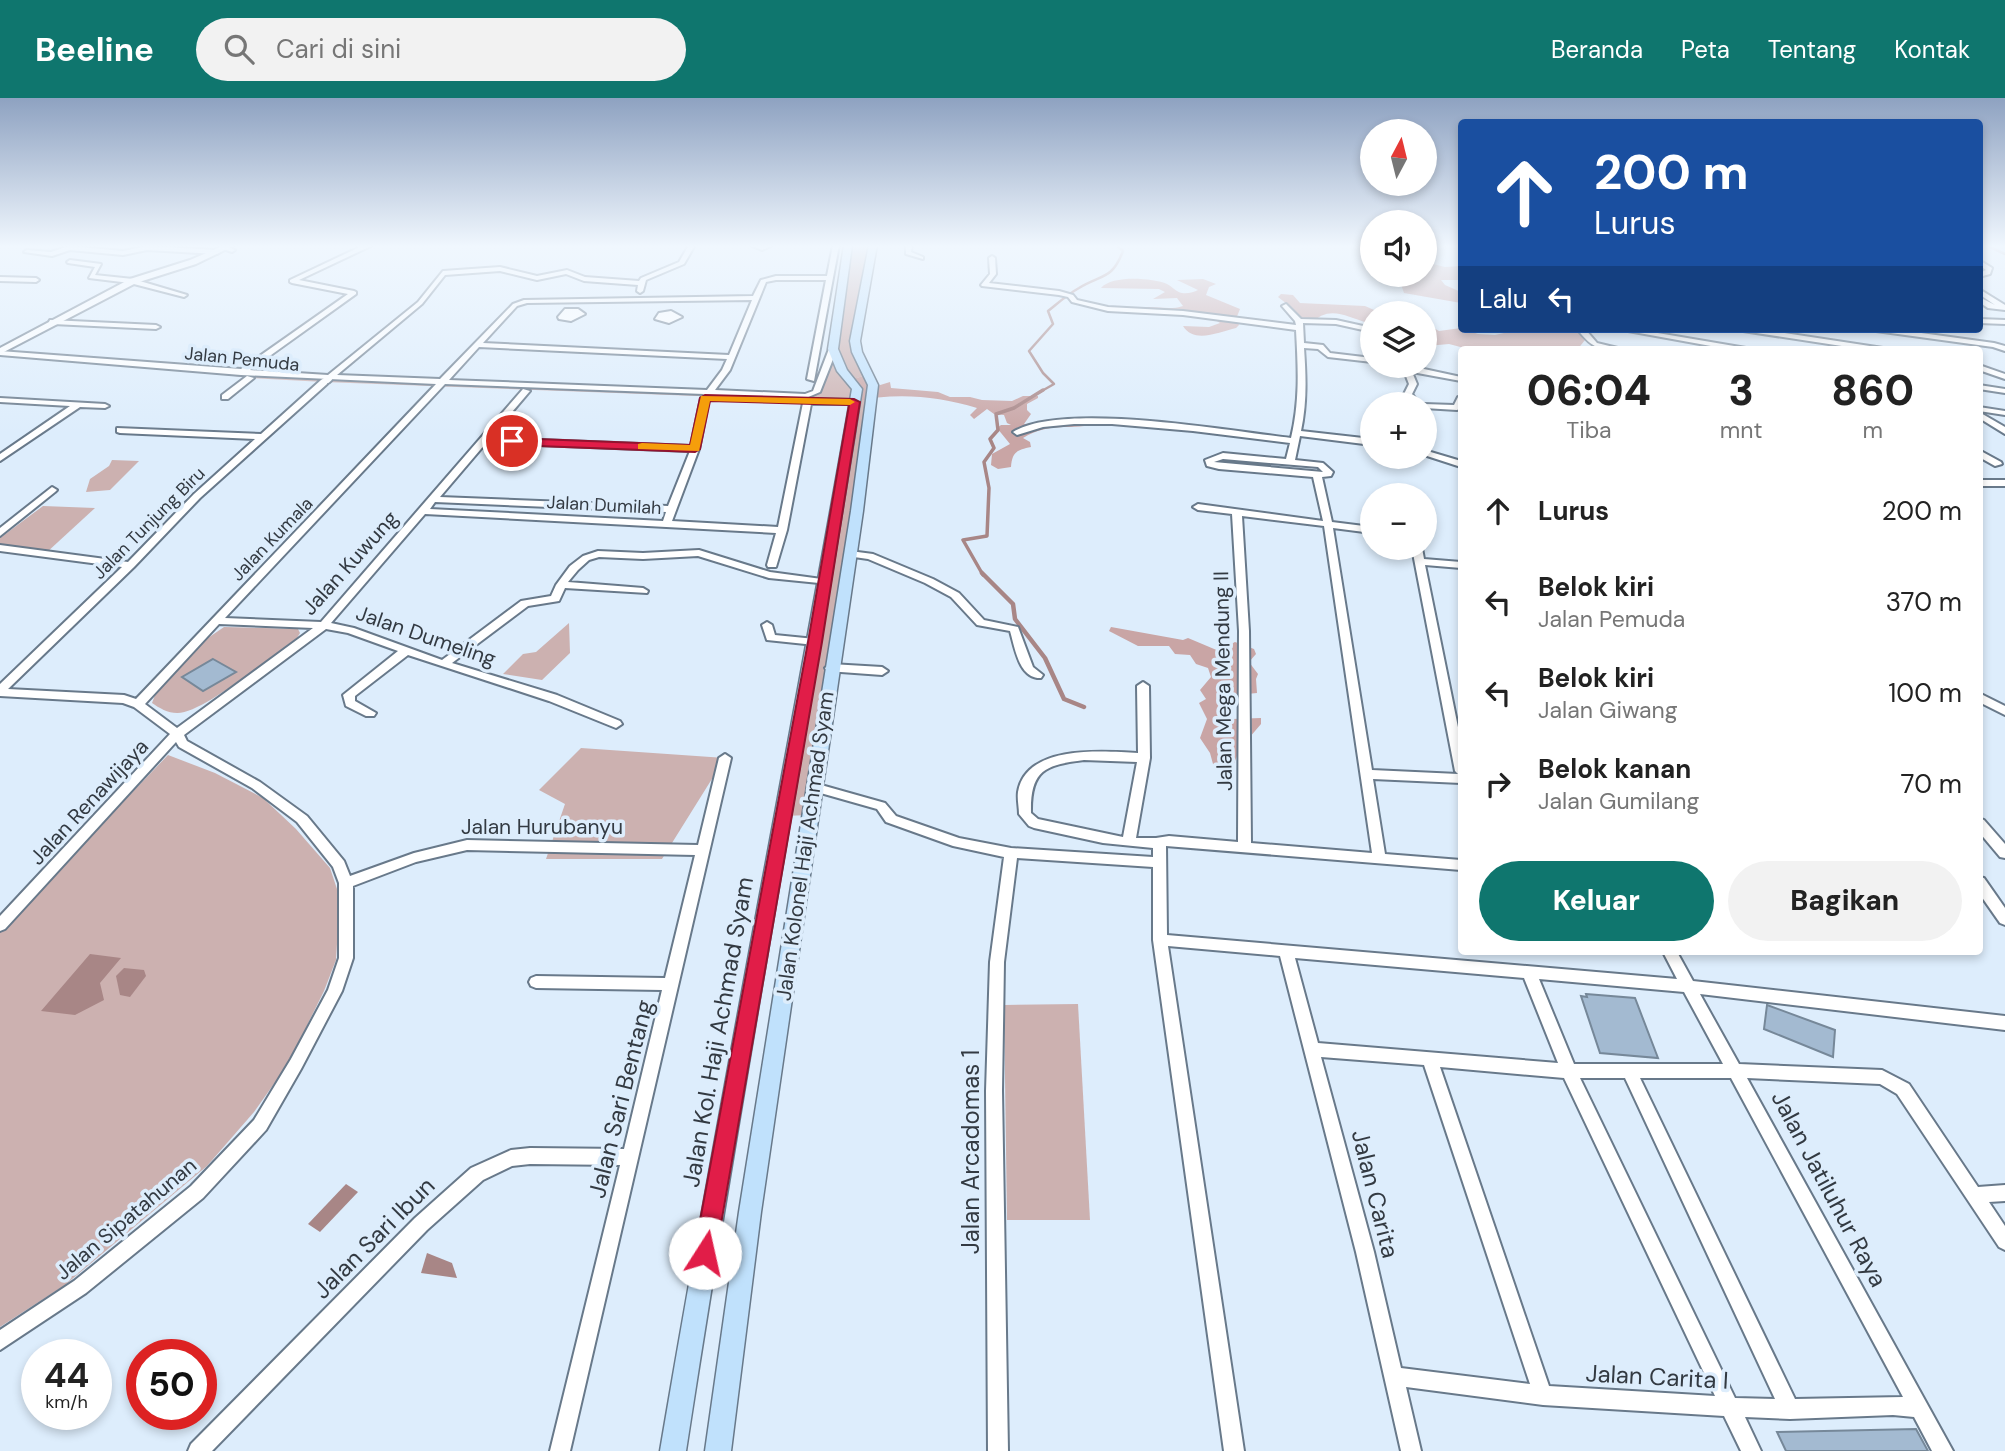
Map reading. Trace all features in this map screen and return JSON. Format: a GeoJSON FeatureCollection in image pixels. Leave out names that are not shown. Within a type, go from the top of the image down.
{"type":"FeatureCollection","features":[{"type":"Feature","properties":{"kind":"main road"},"geometry":{"type":"LineString","coordinates":[[833,349],[839,308]]}},
{"type":"Feature","properties":{"kind":"main road","name":"Jalan Kolonel Haji Achmad Syam"},"geometry":{"type":"LineString","coordinates":[[718,1451],[750,1212],[850,554],[873,385],[856,352],[855,340],[861,308]]}},
{"type":"Feature","properties":{"kind":"main road","name":"Jalan Kolonel Haji Achmad Syam"},"geometry":{"type":"LineString","coordinates":[[789,788],[857,389],[842,371],[833,349]]}},
{"type":"Feature","properties":{"kind":"main road"},"geometry":{"type":"LineString","coordinates":[[844,468],[862,468]]}},
{"type":"Feature","properties":{"kind":"main road","name":"Jalan Kol. Haji Achmad Syam"},"geometry":{"type":"LineString","coordinates":[[673,1451],[709,1228],[789,788]]}},
{"type":"Feature","properties":{"kind":"main road"},"geometry":{"type":"LineString","coordinates":[[784,816],[809,815]]}},
{"type":"Feature","properties":{"kind":"street"},"geometry":{"type":"LineString","coordinates":[[0,352],[80,308]]}},
{"type":"Feature","properties":{"kind":"street"},"geometry":{"type":"LineString","coordinates":[[242,373],[333,308]]}},
{"type":"Feature","properties":{"kind":"street","name":"Jalan Tunjung Biru"},"geometry":{"type":"LineString","coordinates":[[0,691],[197,496],[261,437],[414,308]]}},
{"type":"Feature","properties":{"kind":"street"},"geometry":{"type":"LineString","coordinates":[[430,397],[476,345],[515,308]]}},
{"type":"Feature","properties":{"kind":"street"},"geometry":{"type":"LineString","coordinates":[[568,312],[570,308]]}},
{"type":"Feature","properties":{"kind":"street"},"geometry":{"type":"LineString","coordinates":[[671,313],[676,308]]}},
{"type":"Feature","properties":{"kind":"street"},"geometry":{"type":"LineString","coordinates":[[666,524],[695,449],[706,396],[726,370],[750,308]]}},
{"type":"Feature","properties":{"kind":"street"},"geometry":{"type":"LineString","coordinates":[[811,379],[824,308]]}},
{"type":"Feature","properties":{"kind":"street"},"geometry":{"type":"LineString","coordinates":[[1105,308],[1299,325],[1336,322],[1360,327]]}},
{"type":"Feature","properties":{"kind":"street"},"geometry":{"type":"LineString","coordinates":[[1287,308],[1299,325],[1303,393],[1290,462]]}},
{"type":"Feature","properties":{"kind":"street"},"geometry":{"type":"LineString","coordinates":[[1983,321],[2005,322]]}},
{"type":"Feature","properties":{"kind":"street"},"geometry":{"type":"LineString","coordinates":[[53,322],[156,327]]}},
{"type":"Feature","properties":{"kind":"street"},"geometry":{"type":"LineString","coordinates":[[1584,333],[1595,345],[1600,346]]}},
{"type":"Feature","properties":{"kind":"street"},"geometry":{"type":"LineString","coordinates":[[1645,333],[1722,346]]}},
{"type":"Feature","properties":{"kind":"street"},"geometry":{"type":"LineString","coordinates":[[1790,333],[1861,346]]}},
{"type":"Feature","properties":{"kind":"street"},"geometry":{"type":"LineString","coordinates":[[1901,333],[2005,349]]}},
{"type":"Feature","properties":{"kind":"street"},"geometry":{"type":"LineString","coordinates":[[476,345],[732,357]]}},
{"type":"Feature","properties":{"kind":"street"},"geometry":{"type":"LineString","coordinates":[[1301,345],[1321,348],[1328,355],[1360,359]]}},
{"type":"Feature","properties":{"kind":"street","name":"Jalan Pemuda"},"geometry":{"type":"LineString","coordinates":[[440,385],[526,391],[706,396],[813,395],[833,349]]}},
{"type":"Feature","properties":{"kind":"street"},"geometry":{"type":"LineString","coordinates":[[0,352],[161,365]]}},
{"type":"Feature","properties":{"kind":"street","name":"Jalan Pemuda"},"geometry":{"type":"LineString","coordinates":[[161,365],[327,380]]}},
{"type":"Feature","properties":{"kind":"street","name":"Jalan Pemuda"},"geometry":{"type":"LineString","coordinates":[[161,365],[250,378],[854,402]]}},
{"type":"Feature","properties":{"kind":"street"},"geometry":{"type":"LineString","coordinates":[[1983,369],[2005,377]]}},
{"type":"Feature","properties":{"kind":"street"},"geometry":{"type":"LineString","coordinates":[[1437,374],[1458,378]]}},
{"type":"Feature","properties":{"kind":"street"},"geometry":{"type":"LineString","coordinates":[[225,397],[250,378]]}},
{"type":"Feature","properties":{"kind":"street"},"geometry":{"type":"LineString","coordinates":[[1983,388],[2005,391]]}},
{"type":"Feature","properties":{"kind":"street","name":"Jalan Kuwung"},"geometry":{"type":"LineString","coordinates":[[177,734],[324,625],[526,391]]}},
{"type":"Feature","properties":{"kind":"street","name":"Jalan Kumala"},"geometry":{"type":"LineString","coordinates":[[138,704],[430,397]]}},
{"type":"Feature","properties":{"kind":"street"},"geometry":{"type":"LineString","coordinates":[[772,565],[782,530],[807,401]]}},
{"type":"Feature","properties":{"kind":"street"},"geometry":{"type":"LineString","coordinates":[[2,402],[105,406]]}},
{"type":"Feature","properties":{"kind":"street"},"geometry":{"type":"LineString","coordinates":[[0,458],[77,405]]}},
{"type":"Feature","properties":{"kind":"street"},"geometry":{"type":"LineString","coordinates":[[1437,407],[1457,408],[1458,406]]}},
{"type":"Feature","properties":{"kind":"street"},"geometry":{"type":"LineString","coordinates":[[1983,412],[2005,413]]}},
{"type":"Feature","properties":{"kind":"street"},"geometry":{"type":"LineString","coordinates":[[1983,415],[2005,431]]}},
{"type":"Feature","properties":{"kind":"street"},"geometry":{"type":"LineString","coordinates":[[1017,432],[1032,425],[1098,422],[1360,441]]}},
{"type":"Feature","properties":{"kind":"street"},"geometry":{"type":"LineString","coordinates":[[120,430],[261,437]]}},
{"type":"Feature","properties":{"kind":"street"},"geometry":{"type":"LineString","coordinates":[[486,440],[695,449]]}},
{"type":"Feature","properties":{"kind":"street"},"geometry":{"type":"LineString","coordinates":[[1983,455],[1997,464]]}},
{"type":"Feature","properties":{"kind":"street"},"geometry":{"type":"LineString","coordinates":[[1223,456],[1320,465],[1329,472],[1317,475],[1219,466],[1209,462],[1223,456]]}},
{"type":"Feature","properties":{"kind":"street"},"geometry":{"type":"LineString","coordinates":[[1437,456],[1458,463]]}},
{"type":"Feature","properties":{"kind":"street"},"geometry":{"type":"LineString","coordinates":[[1317,475],[1328,524],[1379,858]]}},
{"type":"Feature","properties":{"kind":"street"},"geometry":{"type":"LineString","coordinates":[[1983,483],[2005,483]]}},
{"type":"Feature","properties":{"kind":"street"},"geometry":{"type":"LineString","coordinates":[[0,533],[52,490]]}},
{"type":"Feature","properties":{"kind":"street","name":"Jalan Dumilah"},"geometry":{"type":"LineString","coordinates":[[433,499],[673,509]]}},
{"type":"Feature","properties":{"kind":"street"},"geometry":{"type":"LineString","coordinates":[[1198,507],[1360,528]]}},
{"type":"Feature","properties":{"kind":"street","name":"Jalan Dumilah"},"geometry":{"type":"LineString","coordinates":[[423,511],[782,530]]}},
{"type":"Feature","properties":{"kind":"street","name":"Jalan Mega Mendung II"},"geometry":{"type":"LineString","coordinates":[[1237,512],[1244,631],[1244,849]]}},
{"type":"Feature","properties":{"kind":"street"},"geometry":{"type":"LineString","coordinates":[[0,548],[130,565]]}},
{"type":"Feature","properties":{"kind":"street"},"geometry":{"type":"LineString","coordinates":[[443,664],[525,603],[555,598],[561,585],[581,561],[592,555],[643,556],[687,552],[719,557],[769,575],[825,582]]}},
{"type":"Feature","properties":{"kind":"street"},"geometry":{"type":"LineString","coordinates":[[850,554],[870,555],[929,581],[955,595],[978,622],[1014,629],[1028,669],[1037,675]]}},
{"type":"Feature","properties":{"kind":"street"},"geometry":{"type":"LineString","coordinates":[[1458,565],[1421,562],[1456,719],[1458,740]]}},
{"type":"Feature","properties":{"kind":"street"},"geometry":{"type":"LineString","coordinates":[[561,585],[643,591]]}},
{"type":"Feature","properties":{"kind":"street","name":"Jalan Dumeling"},"geometry":{"type":"LineString","coordinates":[[216,621],[324,625],[350,630],[443,664],[553,698],[616,724]]}},
{"type":"Feature","properties":{"kind":"street"},"geometry":{"type":"LineString","coordinates":[[767,625],[771,638],[815,642]]}},
{"type":"Feature","properties":{"kind":"street"},"geometry":{"type":"LineString","coordinates":[[370,713],[350,703],[349,695],[407,650]]}},
{"type":"Feature","properties":{"kind":"street"},"geometry":{"type":"LineString","coordinates":[[831,668],[882,671]]}},
{"type":"Feature","properties":{"kind":"street"},"geometry":{"type":"LineString","coordinates":[[1129,842],[1144,758],[1143,686]]}},
{"type":"Feature","properties":{"kind":"street","name":"Jalan Sipatahunan"},"geometry":{"type":"LineString","coordinates":[[0,691],[117,698],[138,704],[177,734],[183,744],[256,785],[302,819],[339,865],[346,883],[346,958],[335,991],[296,1065],[260,1125],[197,1192],[80,1287],[0,1341]]}},
{"type":"Feature","properties":{"kind":"street"},"geometry":{"type":"LineString","coordinates":[[1983,699],[2005,711]]}},
{"type":"Feature","properties":{"kind":"street","name":"Jalan Renawijaya"},"geometry":{"type":"LineString","coordinates":[[0,925],[177,734]]}},
{"type":"Feature","properties":{"kind":"street"},"geometry":{"type":"LineString","coordinates":[[1144,758],[1097,754],[1055,759],[1037,771],[1026,788],[1025,814],[1034,823],[1129,842],[1159,844],[1169,841],[1458,865]]}},
{"type":"Feature","properties":{"kind":"street","name":"Jalan Sari Bentang"},"geometry":{"type":"LineString","coordinates":[[560,1451],[725,758]]}},
{"type":"Feature","properties":{"kind":"street"},"geometry":{"type":"LineString","coordinates":[[1367,774],[1458,779]]}},
{"type":"Feature","properties":{"kind":"street"},"geometry":{"type":"LineString","coordinates":[[814,787],[881,806],[891,820],[958,843],[1011,853],[1158,862]]}},
{"type":"Feature","properties":{"kind":"street"},"geometry":{"type":"LineString","coordinates":[[1983,828],[2005,853]]}},
{"type":"Feature","properties":{"kind":"street"},"geometry":{"type":"LineString","coordinates":[[1159,844],[1160,940],[1234,1451]]}},
{"type":"Feature","properties":{"kind":"street","name":"Jalan Hurubanyu"},"geometry":{"type":"LineString","coordinates":[[346,883],[414,858],[467,845],[702,850]]}},
{"type":"Feature","properties":{"kind":"street","name":"Jalan Arcadomas 1"},"geometry":{"type":"LineString","coordinates":[[998,1451],[994,1078],[997,962],[1011,853]]}},
{"type":"Feature","properties":{"kind":"street"},"geometry":{"type":"LineString","coordinates":[[1983,887],[2005,919]]}},
{"type":"Feature","properties":{"kind":"street"},"geometry":{"type":"LineString","coordinates":[[1990,895],[2005,897]]}},
{"type":"Feature","properties":{"kind":"street"},"geometry":{"type":"LineString","coordinates":[[1160,940],[1687,986],[2005,1024]]}},
{"type":"Feature","properties":{"kind":"street","name":"Jalan Carita"},"geometry":{"type":"LineString","coordinates":[[1286,951],[1365,1252],[1411,1451]]}},
{"type":"Feature","properties":{"kind":"street","name":"Jalan Jatiluhur Raya"},"geometry":{"type":"LineString","coordinates":[[1672,955],[1943,1451]]}},
{"type":"Feature","properties":{"kind":"street"},"geometry":{"type":"LineString","coordinates":[[1528,971],[1569,1071],[1751,1451]]}},
{"type":"Feature","properties":{"kind":"street"},"geometry":{"type":"LineString","coordinates":[[536,982],[672,984]]}},
{"type":"Feature","properties":{"kind":"street"},"geometry":{"type":"LineString","coordinates":[[1312,1049],[1569,1071],[1737,1071],[1882,1077],[1903,1089],[2005,1241]]}},
{"type":"Feature","properties":{"kind":"street"},"geometry":{"type":"LineString","coordinates":[[1430,1061],[1543,1395]]}},
{"type":"Feature","properties":{"kind":"street"},"geometry":{"type":"LineString","coordinates":[[1630,1073],[1790,1409]]}},
{"type":"Feature","properties":{"kind":"street","name":"Jalan Sari Ibun"},"geometry":{"type":"LineString","coordinates":[[198,1451],[421,1224],[477,1174],[511,1158],[630,1157]]}},
{"type":"Feature","properties":{"kind":"street"},"geometry":{"type":"LineString","coordinates":[[1975,1195],[2005,1193]]}},
{"type":"Feature","properties":{"kind":"street","name":"Jalan Carita I"},"geometry":{"type":"LineString","coordinates":[[1394,1376],[1543,1395],[1730,1407],[1790,1409],[1893,1405],[1919,1408]]}},
{"type":"Feature","properties":{"kind":"shaded area"},"geometry":{"type":"Polygon","coordinates":[[[839,308],[861,308],[855,340],[867,375],[850,380],[873,385],[809,815],[784,816],[854,402],[324,382],[250,378],[170,368],[812,395],[833,349],[839,308]]]}},
{"type":"Feature","properties":{"kind":"shaded area"},"geometry":{"type":"Polygon","coordinates":[[[1139,308],[1240,309],[1236,319],[1239,325],[1236,328],[1200,336],[1183,326],[1209,327],[1220,323],[1201,316],[1140,311],[1139,308]]]}},
{"type":"Feature","properties":{"kind":"shaded area"},"geometry":{"type":"Polygon","coordinates":[[[1288,308],[1360,308],[1360,320],[1330,313],[1310,325],[1299,324],[1289,317],[1288,308]]]}},
{"type":"Feature","properties":{"kind":"shaded area"},"geometry":{"type":"Polygon","coordinates":[[[1458,328],[1458,333],[1495,335],[1580,333],[1585,340],[1580,346],[1458,346],[1437,345],[1437,330],[1458,328]]]}},
{"type":"Feature","properties":{"kind":"shaded area"},"geometry":{"type":"Polygon","coordinates":[[[867,375],[877,386],[890,382],[891,388],[938,392],[950,397],[1012,401],[1023,396],[1038,396],[1027,404],[1027,410],[1031,414],[1024,424],[1094,424],[1051,428],[1033,433],[1023,438],[1030,442],[1031,447],[1016,452],[1011,467],[998,469],[991,465],[992,454],[1010,444],[997,428],[1011,425],[1007,423],[1004,415],[994,414],[987,409],[974,419],[970,415],[977,408],[916,397],[885,397],[854,402],[857,389],[849,380],[867,375]]]}},
{"type":"Feature","properties":{"kind":"shaded area"},"geometry":{"type":"Polygon","coordinates":[[[112,460],[139,461],[110,490],[86,492],[90,479],[109,466],[112,460]]]}},
{"type":"Feature","properties":{"kind":"shaded area"},"geometry":{"type":"Polygon","coordinates":[[[43,506],[95,508],[46,553],[0,547],[0,538],[43,506]]]}},
{"type":"Feature","properties":{"kind":"shaded area"},"geometry":{"type":"Polygon","coordinates":[[[569,623],[570,653],[542,680],[503,674],[523,654],[536,652],[569,623]]]}},
{"type":"Feature","properties":{"kind":"shaded area"},"geometry":{"type":"Polygon","coordinates":[[[224,627],[298,629],[300,633],[256,669],[203,704],[177,713],[152,703],[155,695],[208,638],[224,627]]]}},
{"type":"Feature","properties":{"kind":"shaded area"},"geometry":{"type":"Polygon","coordinates":[[[1111,627],[1183,640],[1188,638],[1226,654],[1229,645],[1235,642],[1254,649],[1256,654],[1249,662],[1258,674],[1257,693],[1227,696],[1225,710],[1232,719],[1261,718],[1261,724],[1249,738],[1245,752],[1237,756],[1231,771],[1213,764],[1210,753],[1200,738],[1207,719],[1199,703],[1206,699],[1200,690],[1211,677],[1208,668],[1196,664],[1190,655],[1175,654],[1169,646],[1138,646],[1109,631],[1111,627]]]}},
{"type":"Feature","properties":{"kind":"shaded area"},"geometry":{"type":"Polygon","coordinates":[[[581,748],[725,758],[662,859],[546,859],[565,804],[539,790],[581,748]]]}},
{"type":"Feature","properties":{"kind":"shaded area"},"geometry":{"type":"Polygon","coordinates":[[[168,755],[215,773],[263,798],[296,829],[330,868],[340,898],[336,960],[288,1064],[254,1112],[207,1166],[65,1285],[0,1327],[0,930],[168,755]]]}},
{"type":"Feature","properties":{"kind":"shaded area"},"geometry":{"type":"Polygon","coordinates":[[[90,954],[121,958],[100,983],[104,1000],[75,1015],[41,1011],[90,954]]]}},
{"type":"Feature","properties":{"kind":"shaded area"},"geometry":{"type":"Polygon","coordinates":[[[124,968],[144,970],[146,976],[130,997],[120,995],[116,976],[124,968]]]}},
{"type":"Feature","properties":{"kind":"shaded area"},"geometry":{"type":"Polygon","coordinates":[[[1078,1004],[1090,1220],[1007,1220],[1004,1005],[1078,1004]]]}},
{"type":"Feature","properties":{"kind":"shaded area"},"geometry":{"type":"Polygon","coordinates":[[[346,1184],[358,1192],[320,1232],[308,1224],[346,1184]]]}},
{"type":"Feature","properties":{"kind":"shaded area"},"geometry":{"type":"Polygon","coordinates":[[[427,1253],[452,1263],[457,1278],[421,1273],[427,1253]]]}},
{"type":"Feature","properties":{"kind":"building"},"geometry":{"type":"Polygon","coordinates":[[[213,659],[236,672],[203,691],[182,677],[213,659]]]}},
{"type":"Feature","properties":{"kind":"building"},"geometry":{"type":"Polygon","coordinates":[[[1586,994],[1635,998],[1658,1058],[1600,1053],[1581,996],[1587,997],[1586,994]]]}},
{"type":"Feature","properties":{"kind":"building"},"geometry":{"type":"Polygon","coordinates":[[[1767,1005],[1835,1030],[1833,1057],[1764,1029],[1767,1005]]]}},
{"type":"Feature","properties":{"kind":"building"},"geometry":{"type":"Polygon","coordinates":[[[1916,1429],[1928,1451],[1786,1451],[1777,1432],[1916,1429]]]}},
{"type":"Feature","properties":{"kind":"waterway"},"geometry":{"type":"LineString","coordinates":[[1040,392],[1054,384],[1043,373],[1029,351],[1053,324],[1048,311],[1052,308]]}},
{"type":"Feature","properties":{"kind":"waterway"},"geometry":{"type":"LineString","coordinates":[[983,575],[963,540],[987,536],[989,488],[984,462],[994,448],[990,439],[998,430],[996,414],[1014,408],[1043,390]]}},
{"type":"Feature","properties":{"kind":"waterway"},"geometry":{"type":"LineString","coordinates":[[982,573],[1013,604],[1015,619],[1045,658],[1064,699],[1084,707]]}},
{"type":"Feature","properties":{"kind":"slow traffic"},"geometry":{"type":"LineString","coordinates":[[642,447],[695,449],[705,398],[850,402]]}},
{"type":"Feature","properties":{"kind":"route"},"geometry":{"type":"LineString","coordinates":[[512,441],[695,449],[705,398],[854,402],[815,642],[705,1253]]}}]}
